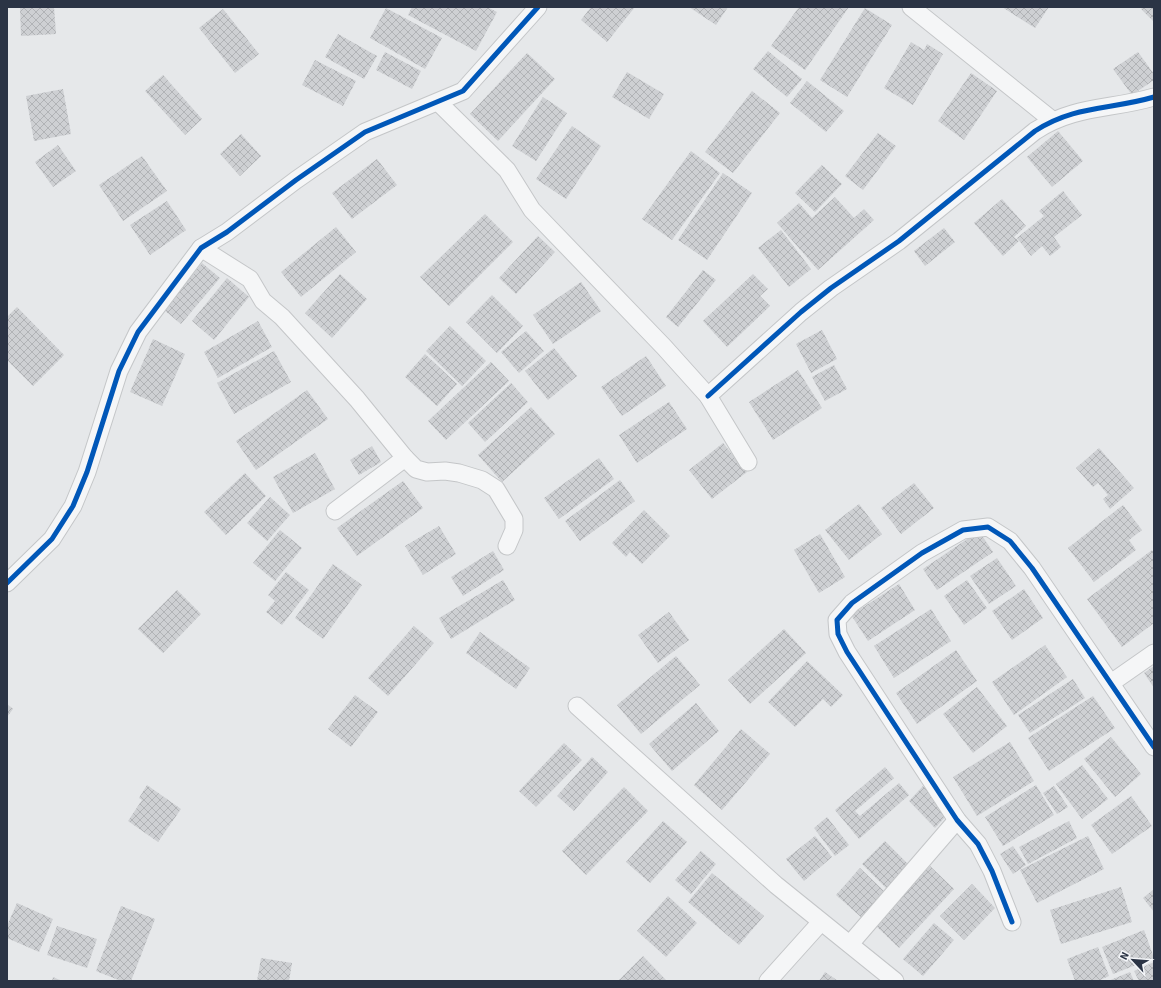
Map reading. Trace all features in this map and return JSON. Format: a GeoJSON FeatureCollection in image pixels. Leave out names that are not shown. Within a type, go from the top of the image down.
{"type":"FeatureCollection","features":[{"type":"Feature","properties":{"kind":"street"},"geometry":{"type":"LineString","coordinates":[[7,583],[52,539],[73,506],[89,465],[119,370],[138,332],[200,248],[226,232],[296,180],[365,132],[464,91],[538,7]]}},
{"type":"Feature","properties":{"kind":"street"},"geometry":{"type":"LineString","coordinates":[[911,7],[1052,120]]}},
{"type":"Feature","properties":{"kind":"street"},"geometry":{"type":"LineString","coordinates":[[708,396],[807,308],[899,241],[1034,131],[1052,120],[1078,111],[1138,102],[1154,97]]}},
{"type":"Feature","properties":{"kind":"street"},"geometry":{"type":"LineString","coordinates":[[438,102],[507,170],[532,210],[664,347],[708,396],[748,462]]}},
{"type":"Feature","properties":{"kind":"street"},"geometry":{"type":"LineString","coordinates":[[200,248],[250,279],[263,301],[282,317],[358,400],[405,458],[416,469],[427,472],[445,471],[459,473],[482,480],[496,489],[514,519],[514,530],[507,546]]}},
{"type":"Feature","properties":{"kind":"street"},"geometry":{"type":"LineString","coordinates":[[335,511],[405,458]]}},
{"type":"Feature","properties":{"kind":"street"},"geometry":{"type":"LineString","coordinates":[[1012,922],[992,870],[978,844],[957,820],[847,652],[838,634],[837,620],[852,603],[922,553],[963,530],[988,527],[1010,541],[1032,568],[1154,747]]}},
{"type":"Feature","properties":{"kind":"street"},"geometry":{"type":"LineString","coordinates":[[1111,683],[1154,653]]}},
{"type":"Feature","properties":{"kind":"street"},"geometry":{"type":"LineString","coordinates":[[577,706],[770,880],[895,981]]}},
{"type":"Feature","properties":{"kind":"street"},"geometry":{"type":"LineString","coordinates":[[850,944],[957,820]]}},
{"type":"Feature","properties":{"kind":"street"},"geometry":{"type":"LineString","coordinates":[[768,981],[821,922]]}},
{"type":"Feature","properties":{"kind":"building"},"geometry":{"type":"Polygon","coordinates":[[[20,7],[54,7],[56,34],[21,36],[20,7]]]}},
{"type":"Feature","properties":{"kind":"building"},"geometry":{"type":"Polygon","coordinates":[[[412,7],[487,7],[497,12],[476,51],[408,15],[412,7]]]}},
{"type":"Feature","properties":{"kind":"building"},"geometry":{"type":"Polygon","coordinates":[[[591,7],[635,7],[607,42],[581,20],[591,7]]]}},
{"type":"Feature","properties":{"kind":"building"},"geometry":{"type":"Polygon","coordinates":[[[689,7],[728,7],[716,25],[689,7]]]}},
{"type":"Feature","properties":{"kind":"building"},"geometry":{"type":"Polygon","coordinates":[[[799,7],[849,7],[805,70],[771,46],[799,7]]]}},
{"type":"Feature","properties":{"kind":"building"},"geometry":{"type":"Polygon","coordinates":[[[1002,7],[1049,7],[1035,28],[1002,7]]]}},
{"type":"Feature","properties":{"kind":"building"},"geometry":{"type":"Polygon","coordinates":[[[1143,7],[1154,7],[1154,22],[1141,9],[1143,7]]]}},
{"type":"Feature","properties":{"kind":"building"},"geometry":{"type":"Polygon","coordinates":[[[386,8],[442,38],[425,69],[370,38],[386,8]]]}},
{"type":"Feature","properties":{"kind":"building"},"geometry":{"type":"Polygon","coordinates":[[[865,8],[892,25],[847,97],[820,80],[865,8]]]}},
{"type":"Feature","properties":{"kind":"building"},"geometry":{"type":"Polygon","coordinates":[[[223,9],[259,54],[235,73],[199,28],[223,9]]]}},
{"type":"Feature","properties":{"kind":"building"},"geometry":{"type":"Polygon","coordinates":[[[338,34],[377,56],[364,79],[325,57],[338,34]]]}},
{"type":"Feature","properties":{"kind":"building"},"geometry":{"type":"Polygon","coordinates":[[[911,42],[924,50],[927,44],[943,54],[913,105],[884,88],[911,42]]]}},
{"type":"Feature","properties":{"kind":"building"},"geometry":{"type":"Polygon","coordinates":[[[768,51],[802,79],[787,97],[753,69],[768,51]]]}},
{"type":"Feature","properties":{"kind":"building"},"geometry":{"type":"Polygon","coordinates":[[[385,52],[421,71],[412,89],[376,70],[385,52]]]}},
{"type":"Feature","properties":{"kind":"building"},"geometry":{"type":"Polygon","coordinates":[[[1138,52],[1154,74],[1154,80],[1132,95],[1113,69],[1138,52]]]}},
{"type":"Feature","properties":{"kind":"building"},"geometry":{"type":"Polygon","coordinates":[[[527,53],[555,79],[498,141],[470,114],[527,53]]]}},
{"type":"Feature","properties":{"kind":"building"},"geometry":{"type":"Polygon","coordinates":[[[315,60],[356,81],[343,106],[302,85],[315,60]]]}},
{"type":"Feature","properties":{"kind":"building"},"geometry":{"type":"Polygon","coordinates":[[[627,72],[664,94],[649,119],[612,97],[627,72]]]}},
{"type":"Feature","properties":{"kind":"building"},"geometry":{"type":"Polygon","coordinates":[[[971,73],[997,91],[964,140],[938,121],[971,73]]]}},
{"type":"Feature","properties":{"kind":"building"},"geometry":{"type":"Polygon","coordinates":[[[163,75],[202,119],[185,135],[145,91],[163,75]]]}},
{"type":"Feature","properties":{"kind":"building"},"geometry":{"type":"Polygon","coordinates":[[[807,81],[844,111],[826,132],[790,103],[807,81]]]}},
{"type":"Feature","properties":{"kind":"building"},"geometry":{"type":"Polygon","coordinates":[[[63,89],[71,134],[34,141],[26,96],[63,89]]]}},
{"type":"Feature","properties":{"kind":"building"},"geometry":{"type":"Polygon","coordinates":[[[752,91],[780,113],[733,173],[705,152],[752,91]]]}},
{"type":"Feature","properties":{"kind":"building"},"geometry":{"type":"Polygon","coordinates":[[[543,97],[567,113],[536,161],[512,146],[543,97]]]}},
{"type":"Feature","properties":{"kind":"building"},"geometry":{"type":"Polygon","coordinates":[[[572,126],[601,146],[566,199],[536,179],[572,126]]]}},
{"type":"Feature","properties":{"kind":"building"},"geometry":{"type":"Polygon","coordinates":[[[1058,131],[1083,161],[1052,187],[1027,157],[1058,131]]]}},
{"type":"Feature","properties":{"kind":"building"},"geometry":{"type":"Polygon","coordinates":[[[878,133],[896,146],[863,190],[845,176],[878,133]]]}},
{"type":"Feature","properties":{"kind":"building"},"geometry":{"type":"Polygon","coordinates":[[[241,134],[261,156],[240,176],[220,154],[241,134]]]}},
{"type":"Feature","properties":{"kind":"building"},"geometry":{"type":"Polygon","coordinates":[[[58,145],[76,171],[53,187],[35,162],[58,145]]]}},
{"type":"Feature","properties":{"kind":"building"},"geometry":{"type":"Polygon","coordinates":[[[691,151],[720,173],[672,240],[642,219],[691,151]]]}},
{"type":"Feature","properties":{"kind":"building"},"geometry":{"type":"Polygon","coordinates":[[[142,156],[167,191],[123,221],[99,185],[142,156]]]}},
{"type":"Feature","properties":{"kind":"building"},"geometry":{"type":"Polygon","coordinates":[[[377,159],[397,185],[352,219],[332,193],[377,159]]]}},
{"type":"Feature","properties":{"kind":"building"},"geometry":{"type":"Polygon","coordinates":[[[822,165],[842,184],[815,212],[795,193],[822,165]]]}},
{"type":"Feature","properties":{"kind":"building"},"geometry":{"type":"Polygon","coordinates":[[[723,173],[752,193],[707,260],[678,240],[723,173]]]}},
{"type":"Feature","properties":{"kind":"building"},"geometry":{"type":"Polygon","coordinates":[[[1063,191],[1082,215],[1054,237],[1061,247],[1050,256],[1042,246],[1031,256],[1017,238],[1044,216],[1039,211],[1063,191]]]}},
{"type":"Feature","properties":{"kind":"building"},"geometry":{"type":"Polygon","coordinates":[[[835,197],[854,218],[864,209],[874,220],[818,270],[777,223],[799,203],[812,218],[835,197]]]}},
{"type":"Feature","properties":{"kind":"building"},"geometry":{"type":"Polygon","coordinates":[[[1002,199],[1026,226],[1014,237],[1019,241],[1003,256],[974,223],[1002,199]]]}},
{"type":"Feature","properties":{"kind":"building"},"geometry":{"type":"Polygon","coordinates":[[[167,201],[186,230],[150,255],[130,225],[167,201]]]}},
{"type":"Feature","properties":{"kind":"building"},"geometry":{"type":"Polygon","coordinates":[[[485,214],[513,242],[449,306],[420,277],[485,214]]]}},
{"type":"Feature","properties":{"kind":"building"},"geometry":{"type":"Polygon","coordinates":[[[336,227],[356,252],[301,297],[281,272],[336,227]]]}},
{"type":"Feature","properties":{"kind":"building"},"geometry":{"type":"Polygon","coordinates":[[[944,228],[955,242],[925,266],[914,251],[944,228]]]}},
{"type":"Feature","properties":{"kind":"building"},"geometry":{"type":"Polygon","coordinates":[[[781,230],[811,269],[789,287],[758,248],[781,230]]]}},
{"type":"Feature","properties":{"kind":"building"},"geometry":{"type":"Polygon","coordinates":[[[538,236],[555,252],[516,294],[499,278],[538,236]]]}},
{"type":"Feature","properties":{"kind":"building"},"geometry":{"type":"Polygon","coordinates":[[[202,263],[220,278],[181,324],[164,310],[202,263]]]}},
{"type":"Feature","properties":{"kind":"building"},"geometry":{"type":"Polygon","coordinates":[[[703,270],[716,280],[678,327],[666,317],[703,270]]]}},
{"type":"Feature","properties":{"kind":"building"},"geometry":{"type":"Polygon","coordinates":[[[340,274],[367,299],[332,338],[305,313],[340,274]]]}},
{"type":"Feature","properties":{"kind":"building"},"geometry":{"type":"Polygon","coordinates":[[[753,274],[768,289],[760,296],[770,306],[727,347],[703,321],[753,274]]]}},
{"type":"Feature","properties":{"kind":"building"},"geometry":{"type":"Polygon","coordinates":[[[227,278],[249,297],[214,340],[192,321],[227,278]]]}},
{"type":"Feature","properties":{"kind":"building"},"geometry":{"type":"Polygon","coordinates":[[[581,282],[601,311],[553,344],[533,315],[581,282]]]}},
{"type":"Feature","properties":{"kind":"building"},"geometry":{"type":"Polygon","coordinates":[[[492,295],[523,326],[497,353],[466,322],[492,295]]]}},
{"type":"Feature","properties":{"kind":"building"},"geometry":{"type":"Polygon","coordinates":[[[17,307],[64,355],[33,386],[7,360],[7,317],[17,307]]]}},
{"type":"Feature","properties":{"kind":"building"},"geometry":{"type":"Polygon","coordinates":[[[258,321],[272,347],[218,378],[204,352],[258,321]]]}},
{"type":"Feature","properties":{"kind":"building"},"geometry":{"type":"Polygon","coordinates":[[[450,326],[486,361],[462,386],[426,351],[450,326]]]}},
{"type":"Feature","properties":{"kind":"building"},"geometry":{"type":"Polygon","coordinates":[[[822,330],[837,359],[811,373],[796,344],[822,330]]]}},
{"type":"Feature","properties":{"kind":"building"},"geometry":{"type":"Polygon","coordinates":[[[526,331],[544,351],[519,373],[501,352],[526,331]]]}},
{"type":"Feature","properties":{"kind":"building"},"geometry":{"type":"Polygon","coordinates":[[[153,339],[185,354],[162,406],[130,392],[153,339]]]}},
{"type":"Feature","properties":{"kind":"building"},"geometry":{"type":"Polygon","coordinates":[[[554,348],[577,376],[548,400],[525,371],[554,348]]]}},
{"type":"Feature","properties":{"kind":"building"},"geometry":{"type":"Polygon","coordinates":[[[274,351],[291,382],[234,414],[217,383],[274,351]]]}},
{"type":"Feature","properties":{"kind":"building"},"geometry":{"type":"Polygon","coordinates":[[[425,354],[457,384],[437,406],[405,377],[425,354]]]}},
{"type":"Feature","properties":{"kind":"building"},"geometry":{"type":"Polygon","coordinates":[[[646,356],[666,386],[622,416],[601,387],[646,356]]]}},
{"type":"Feature","properties":{"kind":"building"},"geometry":{"type":"Polygon","coordinates":[[[491,362],[509,381],[446,440],[428,421],[491,362]]]}},
{"type":"Feature","properties":{"kind":"building"},"geometry":{"type":"Polygon","coordinates":[[[834,365],[847,389],[825,401],[812,377],[834,365]]]}},
{"type":"Feature","properties":{"kind":"building"},"geometry":{"type":"Polygon","coordinates":[[[798,370],[822,408],[773,440],[749,402],[798,370]]]}},
{"type":"Feature","properties":{"kind":"building"},"geometry":{"type":"Polygon","coordinates":[[[511,383],[528,402],[485,442],[468,423],[511,383]]]}},
{"type":"Feature","properties":{"kind":"building"},"geometry":{"type":"Polygon","coordinates":[[[307,390],[328,419],[256,470],[236,441],[307,390]]]}},
{"type":"Feature","properties":{"kind":"building"},"geometry":{"type":"Polygon","coordinates":[[[669,402],[687,429],[637,463],[619,435],[669,402]]]}},
{"type":"Feature","properties":{"kind":"building"},"geometry":{"type":"Polygon","coordinates":[[[531,407],[555,434],[502,482],[478,455],[531,407]]]}},
{"type":"Feature","properties":{"kind":"building"},"geometry":{"type":"Polygon","coordinates":[[[723,443],[747,472],[712,499],[689,470],[723,443]]]}},
{"type":"Feature","properties":{"kind":"building"},"geometry":{"type":"Polygon","coordinates":[[[372,446],[381,462],[359,475],[350,460],[372,446]]]}},
{"type":"Feature","properties":{"kind":"building"},"geometry":{"type":"Polygon","coordinates":[[[1099,448],[1134,488],[1110,509],[1103,499],[1108,495],[1098,483],[1093,487],[1076,468],[1099,448]]]}},
{"type":"Feature","properties":{"kind":"building"},"geometry":{"type":"Polygon","coordinates":[[[315,453],[335,489],[293,513],[273,477],[315,453]]]}},
{"type":"Feature","properties":{"kind":"building"},"geometry":{"type":"Polygon","coordinates":[[[599,458],[614,479],[559,519],[544,498],[599,458]]]}},
{"type":"Feature","properties":{"kind":"building"},"geometry":{"type":"Polygon","coordinates":[[[245,473],[266,496],[226,535],[204,512],[245,473]]]}},
{"type":"Feature","properties":{"kind":"building"},"geometry":{"type":"Polygon","coordinates":[[[620,480],[635,501],[580,541],[565,521],[620,480]]]}},
{"type":"Feature","properties":{"kind":"building"},"geometry":{"type":"Polygon","coordinates":[[[403,481],[423,508],[357,556],[337,528],[403,481]]]}},
{"type":"Feature","properties":{"kind":"building"},"geometry":{"type":"Polygon","coordinates":[[[914,483],[934,508],[901,534],[881,508],[914,483]]]}},
{"type":"Feature","properties":{"kind":"building"},"geometry":{"type":"Polygon","coordinates":[[[270,497],[290,515],[267,541],[247,523],[270,497]]]}},
{"type":"Feature","properties":{"kind":"building"},"geometry":{"type":"Polygon","coordinates":[[[859,504],[882,534],[849,560],[825,530],[859,504]]]}},
{"type":"Feature","properties":{"kind":"building"},"geometry":{"type":"Polygon","coordinates":[[[1123,505],[1142,530],[1129,540],[1136,550],[1094,582],[1068,548],[1123,505]]]}},
{"type":"Feature","properties":{"kind":"building"},"geometry":{"type":"Polygon","coordinates":[[[644,510],[670,536],[642,564],[630,552],[626,557],[612,543],[644,510]]]}},
{"type":"Feature","properties":{"kind":"building"},"geometry":{"type":"Polygon","coordinates":[[[439,526],[456,554],[423,575],[405,546],[439,526]]]}},
{"type":"Feature","properties":{"kind":"building"},"geometry":{"type":"Polygon","coordinates":[[[280,530],[302,548],[275,581],[253,563],[280,530]]]}},
{"type":"Feature","properties":{"kind":"building"},"geometry":{"type":"Polygon","coordinates":[[[979,531],[993,552],[937,590],[923,569],[979,531]]]}},
{"type":"Feature","properties":{"kind":"building"},"geometry":{"type":"Polygon","coordinates":[[[820,534],[845,577],[819,593],[794,550],[820,534]]]}},
{"type":"Feature","properties":{"kind":"building"},"geometry":{"type":"Polygon","coordinates":[[[1152,550],[1154,553],[1154,623],[1122,647],[1087,599],[1152,550]]]}},
{"type":"Feature","properties":{"kind":"building"},"geometry":{"type":"Polygon","coordinates":[[[493,551],[504,570],[463,596],[451,577],[493,551]]]}},
{"type":"Feature","properties":{"kind":"building"},"geometry":{"type":"Polygon","coordinates":[[[997,558],[1016,586],[989,604],[970,576],[997,558]]]}},
{"type":"Feature","properties":{"kind":"building"},"geometry":{"type":"Polygon","coordinates":[[[333,564],[362,585],[323,639],[295,618],[333,564]]]}},
{"type":"Feature","properties":{"kind":"building"},"geometry":{"type":"Polygon","coordinates":[[[286,572],[309,590],[282,625],[266,612],[275,601],[268,595],[286,572]]]}},
{"type":"Feature","properties":{"kind":"building"},"geometry":{"type":"Polygon","coordinates":[[[503,580],[515,600],[451,639],[439,618],[503,580]]]}},
{"type":"Feature","properties":{"kind":"building"},"geometry":{"type":"Polygon","coordinates":[[[967,580],[987,608],[964,625],[944,596],[967,580]]]}},
{"type":"Feature","properties":{"kind":"building"},"geometry":{"type":"Polygon","coordinates":[[[899,584],[915,610],[868,641],[851,615],[899,584]]]}},
{"type":"Feature","properties":{"kind":"building"},"geometry":{"type":"Polygon","coordinates":[[[1024,589],[1043,618],[1012,640],[992,611],[1024,589]]]}},
{"type":"Feature","properties":{"kind":"building"},"geometry":{"type":"Polygon","coordinates":[[[177,590],[201,614],[163,653],[138,629],[177,590]]]}},
{"type":"Feature","properties":{"kind":"building"},"geometry":{"type":"Polygon","coordinates":[[[931,609],[951,641],[894,678],[874,646],[931,609]]]}},
{"type":"Feature","properties":{"kind":"building"},"geometry":{"type":"Polygon","coordinates":[[[669,612],[689,640],[658,663],[638,635],[669,612]]]}},
{"type":"Feature","properties":{"kind":"building"},"geometry":{"type":"Polygon","coordinates":[[[414,626],[434,643],[388,696],[368,678],[414,626]]]}},
{"type":"Feature","properties":{"kind":"building"},"geometry":{"type":"Polygon","coordinates":[[[784,629],[806,653],[750,704],[728,680],[784,629]]]}},
{"type":"Feature","properties":{"kind":"building"},"geometry":{"type":"Polygon","coordinates":[[[480,632],[530,668],[516,689],[466,653],[480,632]]]}},
{"type":"Feature","properties":{"kind":"building"},"geometry":{"type":"Polygon","coordinates":[[[1045,645],[1067,677],[1014,715],[992,682],[1045,645]]]}},
{"type":"Feature","properties":{"kind":"building"},"geometry":{"type":"Polygon","coordinates":[[[956,650],[977,681],[917,724],[896,693],[956,650]]]}},
{"type":"Feature","properties":{"kind":"building"},"geometry":{"type":"Polygon","coordinates":[[[676,656],[700,685],[641,734],[617,705],[676,656]]]}},
{"type":"Feature","properties":{"kind":"building"},"geometry":{"type":"Polygon","coordinates":[[[807,661],[843,695],[831,707],[823,699],[795,727],[768,702],[807,661]]]}},
{"type":"Feature","properties":{"kind":"building"},"geometry":{"type":"Polygon","coordinates":[[[1154,666],[1154,688],[1144,673],[1154,666]]]}},
{"type":"Feature","properties":{"kind":"building"},"geometry":{"type":"Polygon","coordinates":[[[1073,679],[1085,698],[1030,733],[1018,715],[1073,679]]]}},
{"type":"Feature","properties":{"kind":"building"},"geometry":{"type":"Polygon","coordinates":[[[977,687],[1007,726],[973,753],[943,714],[977,687]]]}},
{"type":"Feature","properties":{"kind":"building"},"geometry":{"type":"Polygon","coordinates":[[[355,695],[378,712],[351,747],[328,729],[355,695]]]}},
{"type":"Feature","properties":{"kind":"building"},"geometry":{"type":"Polygon","coordinates":[[[1093,696],[1115,728],[1049,771],[1028,738],[1093,696]]]}},
{"type":"Feature","properties":{"kind":"building"},"geometry":{"type":"Polygon","coordinates":[[[696,703],[719,731],[672,771],[649,744],[696,703]]]}},
{"type":"Feature","properties":{"kind":"building"},"geometry":{"type":"Polygon","coordinates":[[[7,704],[13,709],[7,717],[7,704]]]}},
{"type":"Feature","properties":{"kind":"building"},"geometry":{"type":"Polygon","coordinates":[[[741,729],[770,754],[722,810],[694,785],[741,729]]]}},
{"type":"Feature","properties":{"kind":"building"},"geometry":{"type":"Polygon","coordinates":[[[1111,737],[1141,774],[1115,797],[1084,759],[1111,737]]]}},
{"type":"Feature","properties":{"kind":"building"},"geometry":{"type":"Polygon","coordinates":[[[1010,742],[1034,781],[977,816],[953,777],[1010,742]]]}},
{"type":"Feature","properties":{"kind":"building"},"geometry":{"type":"Polygon","coordinates":[[[564,743],[582,760],[536,807],[519,791],[564,743]]]}},
{"type":"Feature","properties":{"kind":"building"},"geometry":{"type":"Polygon","coordinates":[[[592,757],[608,772],[574,811],[557,796],[592,757]]]}},
{"type":"Feature","properties":{"kind":"building"},"geometry":{"type":"Polygon","coordinates":[[[1082,765],[1108,799],[1082,819],[1056,784],[1082,765]]]}},
{"type":"Feature","properties":{"kind":"building"},"geometry":{"type":"Polygon","coordinates":[[[885,767],[894,778],[855,811],[860,816],[899,783],[909,795],[859,839],[835,810],[885,767]]]}},
{"type":"Feature","properties":{"kind":"building"},"geometry":{"type":"Polygon","coordinates":[[[147,785],[181,809],[158,842],[128,821],[142,800],[139,798],[147,785]]]}},
{"type":"Feature","properties":{"kind":"building"},"geometry":{"type":"Polygon","coordinates":[[[1036,785],[1054,815],[1003,846],[985,817],[1036,785]]]}},
{"type":"Feature","properties":{"kind":"building"},"geometry":{"type":"Polygon","coordinates":[[[923,786],[949,813],[935,828],[909,801],[923,786]]]}},
{"type":"Feature","properties":{"kind":"building"},"geometry":{"type":"Polygon","coordinates":[[[1054,786],[1068,807],[1057,814],[1043,793],[1054,786]]]}},
{"type":"Feature","properties":{"kind":"building"},"geometry":{"type":"Polygon","coordinates":[[[624,787],[648,811],[586,875],[562,851],[624,787]]]}},
{"type":"Feature","properties":{"kind":"building"},"geometry":{"type":"Polygon","coordinates":[[[1131,796],[1152,826],[1112,854],[1091,825],[1131,796]]]}},
{"type":"Feature","properties":{"kind":"building"},"geometry":{"type":"Polygon","coordinates":[[[827,817],[849,845],[835,856],[814,828],[827,817]]]}},
{"type":"Feature","properties":{"kind":"building"},"geometry":{"type":"Polygon","coordinates":[[[663,821],[687,842],[650,883],[626,862],[663,821]]]}},
{"type":"Feature","properties":{"kind":"building"},"geometry":{"type":"Polygon","coordinates":[[[1069,821],[1077,838],[1028,864],[1019,847],[1069,821]]]}},
{"type":"Feature","properties":{"kind":"building"},"geometry":{"type":"Polygon","coordinates":[[[815,836],[832,857],[804,881],[786,859],[815,836]]]}},
{"type":"Feature","properties":{"kind":"building"},"geometry":{"type":"Polygon","coordinates":[[[1088,836],[1104,869],[1037,903],[1020,870],[1088,836]]]}},
{"type":"Feature","properties":{"kind":"building"},"geometry":{"type":"Polygon","coordinates":[[[885,841],[912,868],[889,891],[862,864],[885,841]]]}},
{"type":"Feature","properties":{"kind":"building"},"geometry":{"type":"Polygon","coordinates":[[[1013,846],[1026,865],[1013,874],[1000,854],[1013,846]]]}},
{"type":"Feature","properties":{"kind":"building"},"geometry":{"type":"Polygon","coordinates":[[[701,851],[716,864],[691,894],[675,880],[701,851]]]}},
{"type":"Feature","properties":{"kind":"building"},"geometry":{"type":"Polygon","coordinates":[[[930,866],[954,889],[899,948],[875,925],[930,866]]]}},
{"type":"Feature","properties":{"kind":"building"},"geometry":{"type":"Polygon","coordinates":[[[860,868],[885,892],[862,918],[836,895],[860,868]]]}},
{"type":"Feature","properties":{"kind":"building"},"geometry":{"type":"Polygon","coordinates":[[[712,873],[764,916],[739,945],[688,902],[712,873]]]}},
{"type":"Feature","properties":{"kind":"building"},"geometry":{"type":"Polygon","coordinates":[[[972,884],[995,908],[964,940],[940,916],[972,884]]]}},
{"type":"Feature","properties":{"kind":"building"},"geometry":{"type":"Polygon","coordinates":[[[1121,887],[1132,922],[1061,944],[1050,910],[1121,887]]]}},
{"type":"Feature","properties":{"kind":"building"},"geometry":{"type":"Polygon","coordinates":[[[1154,889],[1154,912],[1143,898],[1154,889]]]}},
{"type":"Feature","properties":{"kind":"building"},"geometry":{"type":"Polygon","coordinates":[[[668,896],[697,923],[666,957],[637,931],[668,896]]]}},
{"type":"Feature","properties":{"kind":"building"},"geometry":{"type":"Polygon","coordinates":[[[17,903],[53,919],[39,952],[7,938],[7,926],[17,903]]]}},
{"type":"Feature","properties":{"kind":"building"},"geometry":{"type":"Polygon","coordinates":[[[121,906],[155,919],[131,981],[121,981],[96,971],[121,906]]]}},
{"type":"Feature","properties":{"kind":"building"},"geometry":{"type":"Polygon","coordinates":[[[934,923],[954,940],[923,976],[903,959],[934,923]]]}},
{"type":"Feature","properties":{"kind":"building"},"geometry":{"type":"Polygon","coordinates":[[[57,926],[97,939],[87,968],[47,955],[57,926]]]}},
{"type":"Feature","properties":{"kind":"building"},"geometry":{"type":"Polygon","coordinates":[[[1144,930],[1154,958],[1113,974],[1102,947],[1144,930]]]}},
{"type":"Feature","properties":{"kind":"building"},"geometry":{"type":"Polygon","coordinates":[[[1098,947],[1109,976],[1098,981],[1075,981],[1067,959],[1098,947]]]}},
{"type":"Feature","properties":{"kind":"building"},"geometry":{"type":"Polygon","coordinates":[[[643,956],[667,981],[618,981],[643,956]]]}},
{"type":"Feature","properties":{"kind":"building"},"geometry":{"type":"Polygon","coordinates":[[[261,958],[292,963],[289,981],[257,981],[261,958]]]}},
{"type":"Feature","properties":{"kind":"building"},"geometry":{"type":"Polygon","coordinates":[[[1154,962],[1154,981],[1139,981],[1134,971],[1154,962]]]}},
{"type":"Feature","properties":{"kind":"building"},"geometry":{"type":"Polygon","coordinates":[[[825,972],[838,981],[819,981],[825,972]]]}},
{"type":"Feature","properties":{"kind":"building"},"geometry":{"type":"Polygon","coordinates":[[[1130,972],[1134,981],[1108,981],[1130,972]]]}},
{"type":"Feature","properties":{"kind":"building"},"geometry":{"type":"Polygon","coordinates":[[[53,977],[62,981],[52,981],[53,977]]]}},
{"type":"Feature","properties":{"kind":"cycle path"},"geometry":{"type":"LineString","coordinates":[[7,583],[52,539],[73,506],[87,472],[119,371],[138,332],[201,248],[227,232],[296,180],[365,132],[463,91],[538,7]]}},
{"type":"Feature","properties":{"kind":"cycle path"},"geometry":{"type":"LineString","coordinates":[[708,396],[801,312],[831,288],[899,241],[1035,131],[1050,123],[1079,112],[1154,97]]}},
{"type":"Feature","properties":{"kind":"cycle path"},"geometry":{"type":"LineString","coordinates":[[1012,922],[992,871],[978,844],[957,820],[847,652],[838,634],[837,620],[852,603],[922,553],[963,530],[988,527],[1010,541],[1032,568],[1154,747]]}}]}
